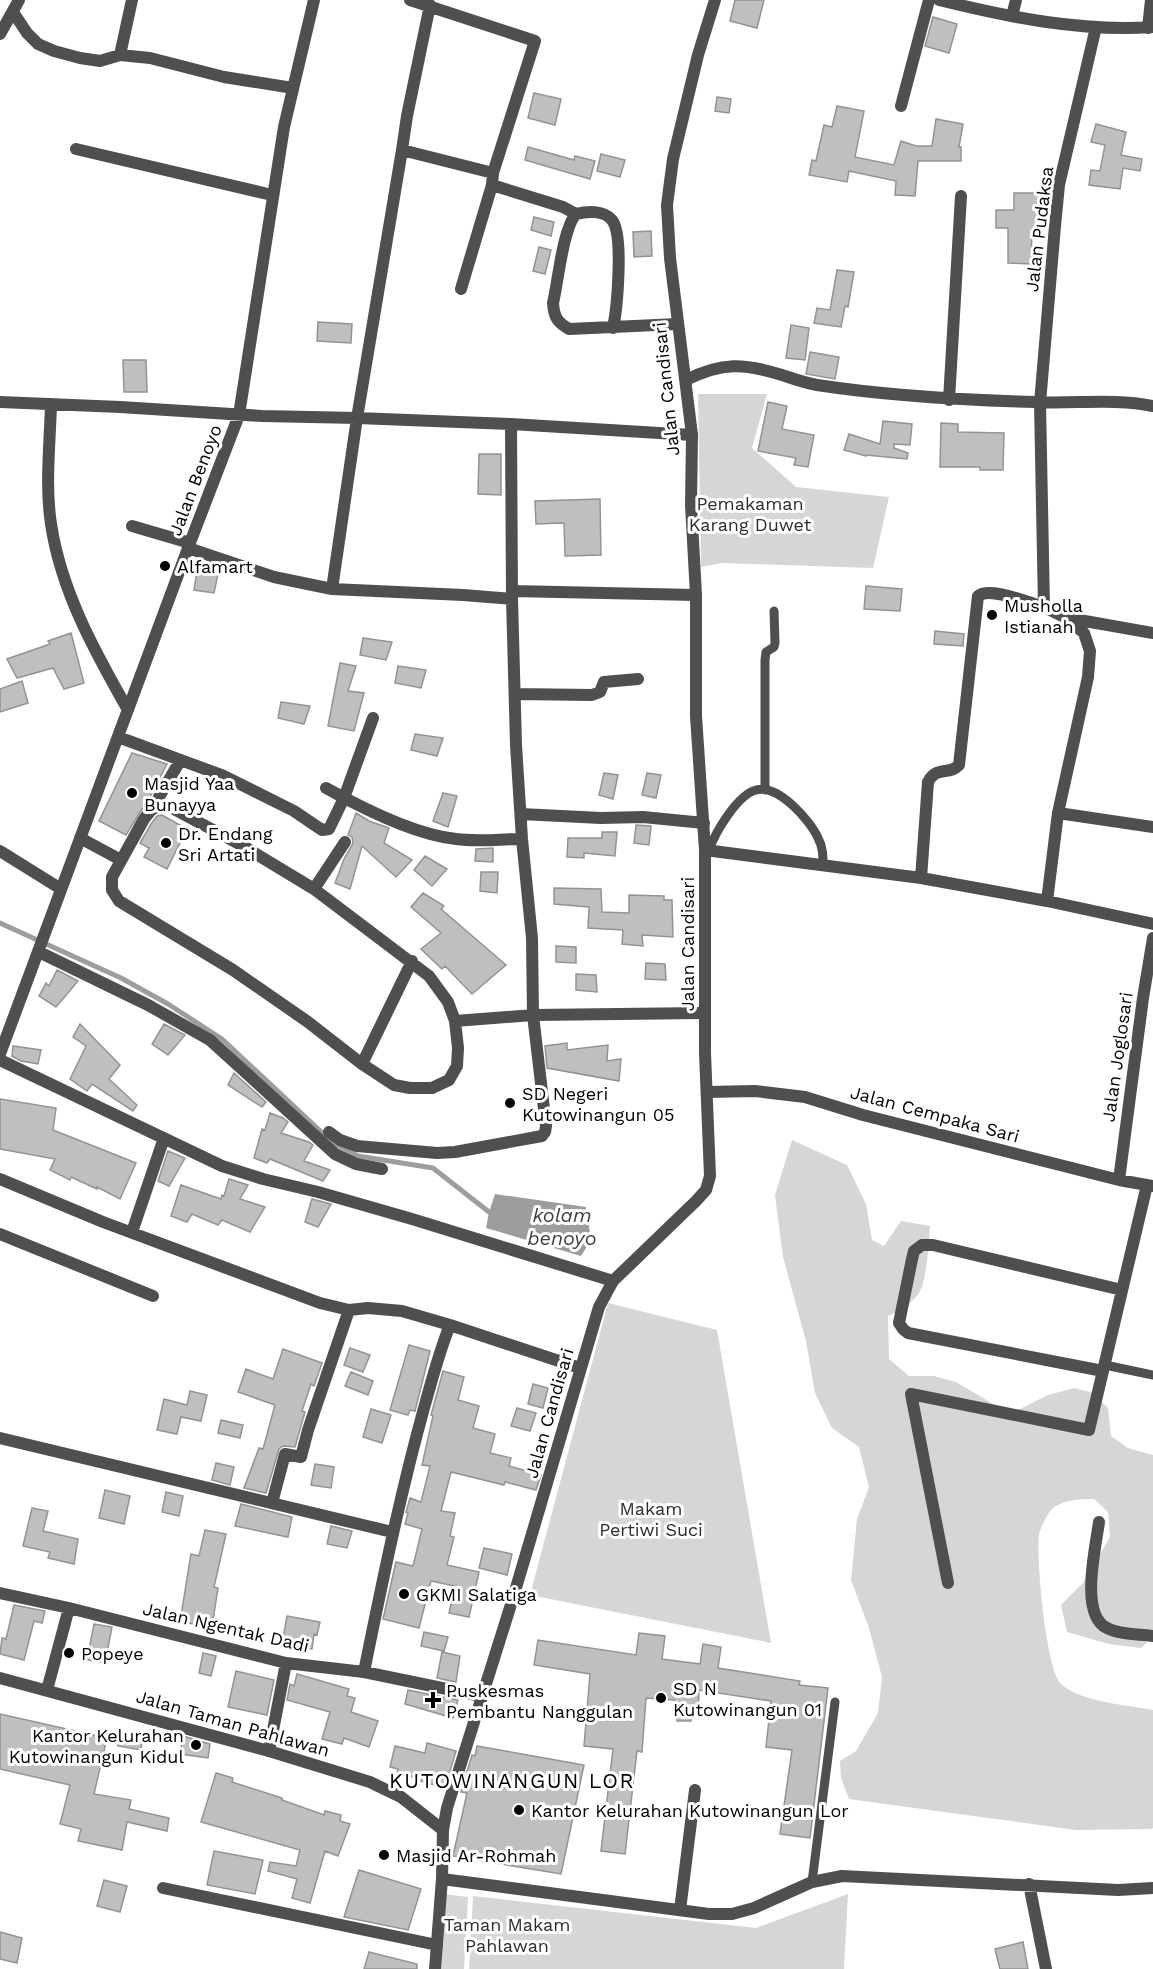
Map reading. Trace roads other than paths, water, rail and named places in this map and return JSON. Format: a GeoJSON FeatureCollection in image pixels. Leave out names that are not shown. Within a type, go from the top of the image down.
{"type":"FeatureCollection","features":[{"type":"Feature","properties":{"kind":"street"},"geometry":{"type":"LineString","coordinates":[[0,34],[19,0]]}},
{"type":"Feature","properties":{"kind":"street"},"geometry":{"type":"LineString","coordinates":[[120,55],[132,0]]}},
{"type":"Feature","properties":{"kind":"street","name":"Jalan Benoyo"},"geometry":{"type":"LineString","coordinates":[[0,1054],[239,415],[272,195],[293,88],[314,0]]}},
{"type":"Feature","properties":{"kind":"street"},"geometry":{"type":"LineString","coordinates":[[410,0],[535,41],[492,179],[461,290]]}},
{"type":"Feature","properties":{"kind":"street","name":"Jalan Candisari"},"geometry":{"type":"LineString","coordinates":[[435,1969],[442,1879],[443,1830],[450,1800],[513,1598],[599,1307],[613,1281],[706,1190],[710,1176],[704,1013],[707,850],[696,716],[696,595],[691,505],[692,435],[670,258],[668,206],[673,159],[698,55],[715,0]]}},
{"type":"Feature","properties":{"kind":"street"},"geometry":{"type":"LineString","coordinates":[[902,106],[929,0]]}},
{"type":"Feature","properties":{"kind":"street"},"geometry":{"type":"LineString","coordinates":[[1012,16],[1016,0]]}},
{"type":"Feature","properties":{"kind":"street"},"geometry":{"type":"LineString","coordinates":[[945,1],[1012,16],[1096,27],[1150,27],[1151,0]]}},
{"type":"Feature","properties":{"kind":"street"},"geometry":{"type":"LineString","coordinates":[[332,589],[406,116],[430,5]]}},
{"type":"Feature","properties":{"kind":"street"},"geometry":{"type":"LineString","coordinates":[[13,12],[32,39],[54,51],[100,61],[120,55],[150,58],[224,77],[293,88]]}},
{"type":"Feature","properties":{"kind":"street","name":"Jalan Pudaksa"},"geometry":{"type":"LineString","coordinates":[[1044,607],[1040,403],[1059,184],[1096,27]]}},
{"type":"Feature","properties":{"kind":"street"},"geometry":{"type":"LineString","coordinates":[[76,149],[272,195]]}},
{"type":"Feature","properties":{"kind":"street"},"geometry":{"type":"LineString","coordinates":[[402,150],[492,179],[576,214]]}},
{"type":"Feature","properties":{"kind":"street"},"geometry":{"type":"LineString","coordinates":[[949,400],[961,196]]}},
{"type":"Feature","properties":{"kind":"street"},"geometry":{"type":"LineString","coordinates":[[613,328],[619,250],[616,228],[611,219],[600,213],[576,214],[567,232],[553,303],[554,315],[558,322],[569,329],[613,328],[678,324]]}},
{"type":"Feature","properties":{"kind":"street"},"geometry":{"type":"LineString","coordinates":[[686,380],[705,370],[722,366],[743,366],[765,370],[806,384],[949,400],[1040,403],[1103,401],[1153,406]]}},
{"type":"Feature","properties":{"kind":"street"},"geometry":{"type":"LineString","coordinates":[[0,402],[239,415],[511,424],[692,435]]}},
{"type":"Feature","properties":{"kind":"street"},"geometry":{"type":"LineString","coordinates":[[51,404],[48,495],[51,524],[60,565],[75,608],[98,657],[128,710]]}},
{"type":"Feature","properties":{"kind":"street"},"geometry":{"type":"LineString","coordinates":[[41,945],[210,1041],[335,1154],[446,1153],[544,1135],[546,1126],[533,1016],[532,938],[520,814],[512,595],[511,424]]}},
{"type":"Feature","properties":{"kind":"street"},"geometry":{"type":"LineString","coordinates":[[132,525],[274,577],[332,589],[463,595],[696,595]]}},
{"type":"Feature","properties":{"kind":"street"},"geometry":{"type":"LineString","coordinates":[[921,878],[928,782],[938,772],[955,769],[959,765],[978,596],[983,593],[994,593],[1044,607],[1066,618],[1084,633],[1090,651],[1088,678],[1058,813],[1047,901]]}},
{"type":"Feature","properties":{"kind":"street"},"geometry":{"type":"LineString","coordinates":[[1066,618],[1153,633]]}},
{"type":"Feature","properties":{"kind":"street"},"geometry":{"type":"LineString","coordinates":[[515,694],[592,695],[600,692],[604,682],[638,679]]}},
{"type":"Feature","properties":{"kind":"street"},"geometry":{"type":"LineString","coordinates":[[118,737],[224,776],[264,794],[322,830],[329,829],[344,798],[373,718]]}},
{"type":"Feature","properties":{"kind":"street"},"geometry":{"type":"LineString","coordinates":[[152,809],[162,806],[172,808],[243,846],[314,889],[429,975],[448,1002],[455,1021],[457,1066],[449,1080],[432,1088],[394,1085],[232,970],[119,901],[112,890],[112,877],[180,761]]}},
{"type":"Feature","properties":{"kind":"street"},"geometry":{"type":"LineString","coordinates":[[326,788],[430,835],[458,840],[522,839]]}},
{"type":"Feature","properties":{"kind":"street"},"geometry":{"type":"LineString","coordinates":[[1058,813],[1153,827]]}},
{"type":"Feature","properties":{"kind":"street"},"geometry":{"type":"LineString","coordinates":[[520,814],[601,818],[643,817],[704,823]]}},
{"type":"Feature","properties":{"kind":"street"},"geometry":{"type":"LineString","coordinates":[[80,838],[121,860]]}},
{"type":"Feature","properties":{"kind":"street"},"geometry":{"type":"LineString","coordinates":[[314,889],[345,842]]}},
{"type":"Feature","properties":{"kind":"street"},"geometry":{"type":"LineString","coordinates":[[707,850],[921,878],[1047,901],[1153,924]]}},
{"type":"Feature","properties":{"kind":"street"},"geometry":{"type":"LineString","coordinates":[[0,851],[61,889]]}},
{"type":"Feature","properties":{"kind":"street","name":"Jalan Joglosari"},"geometry":{"type":"LineString","coordinates":[[1119,1180],[1153,938]]}},
{"type":"Feature","properties":{"kind":"street"},"geometry":{"type":"LineString","coordinates":[[362,1064],[412,961]]}},
{"type":"Feature","properties":{"kind":"street"},"geometry":{"type":"LineString","coordinates":[[455,1021],[533,1016],[704,1013]]}},
{"type":"Feature","properties":{"kind":"street"},"geometry":{"type":"LineString","coordinates":[[0,1060],[222,1166],[412,1219],[613,1281]]}},
{"type":"Feature","properties":{"kind":"street","name":"Jalan Cempaka Sari"},"geometry":{"type":"LineString","coordinates":[[706,1092],[755,1091],[805,1097],[863,1115],[1150,1186]]}},
{"type":"Feature","properties":{"kind":"street"},"geometry":{"type":"LineString","coordinates":[[329,1132],[355,1154],[382,1168]]}},
{"type":"Feature","properties":{"kind":"street"},"geometry":{"type":"LineString","coordinates":[[132,1232],[164,1138]]}},
{"type":"Feature","properties":{"kind":"street"},"geometry":{"type":"LineString","coordinates":[[0,1179],[320,1304],[349,1310],[368,1308],[402,1311],[580,1368]]}},
{"type":"Feature","properties":{"kind":"street"},"geometry":{"type":"LineString","coordinates":[[948,1584],[911,1394],[1089,1430],[1122,1290],[1150,1186]]}},
{"type":"Feature","properties":{"kind":"street"},"geometry":{"type":"LineString","coordinates":[[0,1234],[153,1296]]}},
{"type":"Feature","properties":{"kind":"street"},"geometry":{"type":"LineString","coordinates":[[1104,1368],[908,1333],[899,1323],[912,1258],[914,1251],[922,1245],[933,1245],[1122,1290]]}},
{"type":"Feature","properties":{"kind":"street"},"geometry":{"type":"LineString","coordinates":[[272,1503],[285,1454],[301,1457],[349,1310]]}},
{"type":"Feature","properties":{"kind":"street"},"geometry":{"type":"LineString","coordinates":[[364,1672],[392,1532],[438,1358],[450,1325]]}},
{"type":"Feature","properties":{"kind":"street"},"geometry":{"type":"LineString","coordinates":[[0,1438],[392,1532]]}},
{"type":"Feature","properties":{"kind":"street"},"geometry":{"type":"LineString","coordinates":[[1099,1521],[1090,1597],[1098,1620],[1105,1628],[1153,1636]]}},
{"type":"Feature","properties":{"kind":"street","name":"Jalan Ngentak Dadi"},"geometry":{"type":"LineString","coordinates":[[0,1593],[69,1608],[286,1663],[364,1672],[481,1695]]}},
{"type":"Feature","properties":{"kind":"street"},"geometry":{"type":"LineString","coordinates":[[47,1690],[69,1608]]}},
{"type":"Feature","properties":{"kind":"street"},"geometry":{"type":"LineString","coordinates":[[269,1751],[286,1663]]}},
{"type":"Feature","properties":{"kind":"street","name":"Jalan Taman Pahlawan"},"geometry":{"type":"LineString","coordinates":[[0,1678],[269,1751],[370,1782],[401,1797],[443,1830]]}},
{"type":"Feature","properties":{"kind":"street"},"geometry":{"type":"LineString","coordinates":[[680,1910],[695,1790]]}},
{"type":"Feature","properties":{"kind":"street"},"geometry":{"type":"LineString","coordinates":[[442,1879],[709,1914],[732,1914],[754,1908],[812,1882],[842,1876],[1118,1890],[1153,1888]]}},
{"type":"Feature","properties":{"kind":"street"},"geometry":{"type":"LineString","coordinates":[[1029,1884],[1046,1969]]}},
{"type":"Feature","properties":{"kind":"street"},"geometry":{"type":"LineString","coordinates":[[163,1888],[437,1945]]}},
{"type":"Feature","properties":{"kind":"lane"},"geometry":{"type":"LineString","coordinates":[[765,790],[765,660],[766,652],[776,643],[774,611]]}},
{"type":"Feature","properties":{"kind":"lane"},"geometry":{"type":"LineString","coordinates":[[707,850],[728,815],[752,791],[765,790],[774,792],[786,800],[810,825],[822,850],[823,865]]}},
{"type":"Feature","properties":{"kind":"lane"},"geometry":{"type":"LineString","coordinates":[[1104,1368],[1153,1375]]}},
{"type":"Feature","properties":{"kind":"lane"},"geometry":{"type":"LineString","coordinates":[[812,1882],[835,1702]]}},
{"type":"Feature","properties":{"kind":"water","name":"kolam benoyo"},"geometry":{"type":"Polygon","coordinates":[[[495,1194],[586,1207],[591,1240],[581,1256],[486,1228],[495,1194]]]}},
{"type":"Feature","properties":{"kind":"waterway"},"geometry":{"type":"LineString","coordinates":[[0,923],[121,978],[168,1004],[222,1039],[332,1142],[358,1156],[433,1168],[489,1212]]}},
{"type":"Feature","properties":{"kind":"place","name":"Alfamart"},"geometry":{"type":"Point","coordinates":[165,566]}},
{"type":"Feature","properties":{"kind":"place","name":"Musholla Istianah"},"geometry":{"type":"Point","coordinates":[992,615]}},
{"type":"Feature","properties":{"kind":"place","name":"Masjid Yaa Bunayya"},"geometry":{"type":"Point","coordinates":[132,793]}},
{"type":"Feature","properties":{"kind":"place","name":"Dr. Endang Sri Artati"},"geometry":{"type":"Point","coordinates":[166,843]}},
{"type":"Feature","properties":{"kind":"place","name":"SD Negeri Kutowinangun 05"},"geometry":{"type":"Point","coordinates":[510,1103]}},
{"type":"Feature","properties":{"kind":"place","name":"GKMI Salatiga"},"geometry":{"type":"Point","coordinates":[404,1594]}},
{"type":"Feature","properties":{"kind":"place","name":"Popeye"},"geometry":{"type":"Point","coordinates":[69,1653]}},
{"type":"Feature","properties":{"kind":"place","name":"SD N Kutowinangun 01"},"geometry":{"type":"Point","coordinates":[661,1698]}},
{"type":"Feature","properties":{"kind":"place","name":"Puskesmas Pembantu Nanggulan"},"geometry":{"type":"Point","coordinates":[433,1700]}},
{"type":"Feature","properties":{"kind":"place","name":"Kantor Kelurahan Kutowinangun Kidul"},"geometry":{"type":"Point","coordinates":[196,1745]}},
{"type":"Feature","properties":{"kind":"place","name":"Kantor Kelurahan Kutowinangun Lor"},"geometry":{"type":"Point","coordinates":[519,1810]}},
{"type":"Feature","properties":{"kind":"place","name":"Masjid Ar-Rohmah"},"geometry":{"type":"Point","coordinates":[384,1855]}},
{"type":"Feature","properties":{"kind":"district","name":"KUTOWINANGUN LOR"},"geometry":{"type":"Point","coordinates":[512,1780]}},
{"type":"Feature","properties":{"kind":"park label","name":"Pemakaman Karang Duwet"},"geometry":{"type":"Point","coordinates":[750,513]}},
{"type":"Feature","properties":{"kind":"park label","name":"Makam Pertiwi Suci"},"geometry":{"type":"Point","coordinates":[651,1518]}},
{"type":"Feature","properties":{"kind":"park label","name":"Taman Makam Pahlawan"},"geometry":{"type":"Point","coordinates":[507,1934]}}]}
